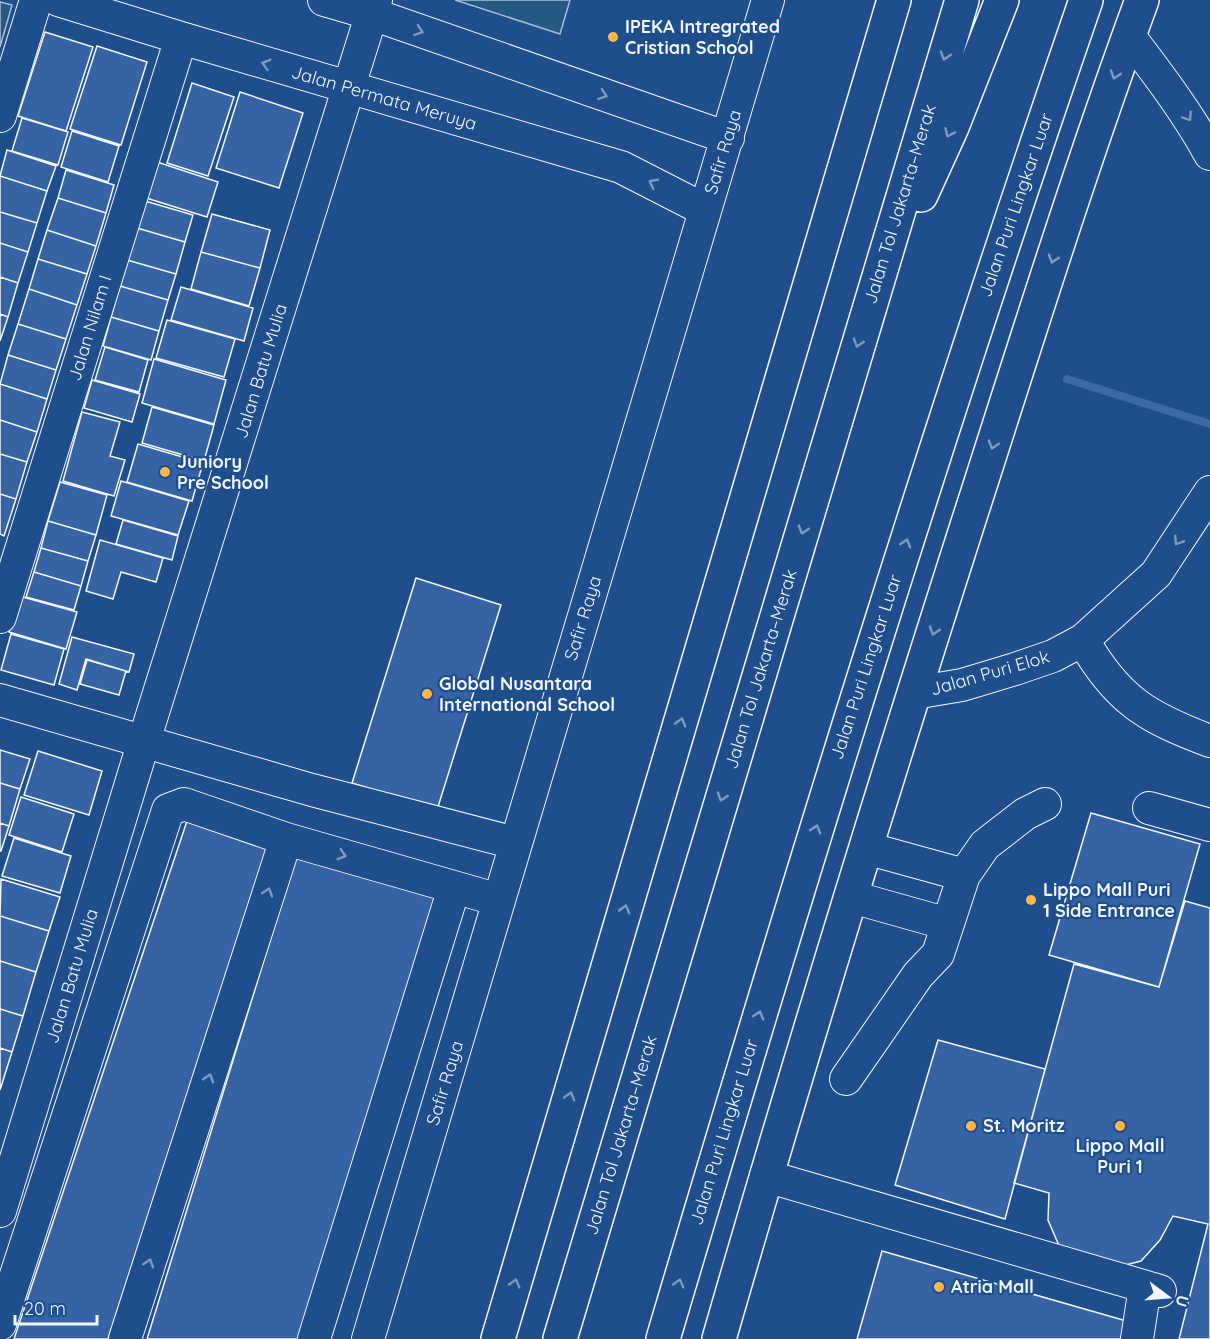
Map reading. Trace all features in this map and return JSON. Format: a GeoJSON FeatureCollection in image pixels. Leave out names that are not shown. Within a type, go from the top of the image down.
{"type":"FeatureCollection","features":[{"type":"Feature","properties":{"kind":"main road"},"geometry":{"type":"LineString","coordinates":[[498,1339],[894,0]]}},
{"type":"Feature","properties":{"kind":"main road","name":"Jalan Tol Jakarta–Merak"},"geometry":{"type":"LineString","coordinates":[[560,1339],[962,0]]}},
{"type":"Feature","properties":{"kind":"main road"},"geometry":{"type":"LineString","coordinates":[[869,309],[952,127],[1002,0]]}},
{"type":"Feature","properties":{"kind":"main road","name":"Jalan Puri Lingkar Luar"},"geometry":{"type":"LineString","coordinates":[[663,1339],[740,1076],[851,713],[970,340],[1086,0]]}},
{"type":"Feature","properties":{"kind":"main road"},"geometry":{"type":"LineString","coordinates":[[719,1339],[790,1091],[914,693],[1066,216],[1142,0]]}},
{"type":"Feature","properties":{"kind":"main road"},"geometry":{"type":"LineString","coordinates":[[740,1076],[790,1091]]}},
{"type":"Feature","properties":{"kind":"street"},"geometry":{"type":"LineString","coordinates":[[0,116],[36,0]]}},
{"type":"Feature","properties":{"kind":"street","name":"Jalan Permata Meruya"},"geometry":{"type":"LineString","coordinates":[[58,0],[621,167],[705,210]]}},
{"type":"Feature","properties":{"kind":"street"},"geometry":{"type":"LineString","coordinates":[[324,0],[374,7],[728,138]]}},
{"type":"Feature","properties":{"kind":"street","name":"Safir Raya"},"geometry":{"type":"LineString","coordinates":[[368,1339],[768,0]]}},
{"type":"Feature","properties":{"kind":"street","name":"Jalan Batu Mulia"},"geometry":{"type":"LineString","coordinates":[[0,1211],[144,741],[374,7]]}},
{"type":"Feature","properties":{"kind":"street"},"geometry":{"type":"LineString","coordinates":[[1129,36],[1166,84],[1210,154]]}},
{"type":"Feature","properties":{"kind":"street","name":"Jalan Nilam I"},"geometry":{"type":"LineString","coordinates":[[0,617],[180,38]]}},
{"type":"Feature","properties":{"kind":"street","name":"Jalan Puri Elok"},"geometry":{"type":"LineString","coordinates":[[914,693],[962,684],[1016,669],[1053,656],[1083,640],[1156,574],[1210,492]]}},
{"type":"Feature","properties":{"kind":"street"},"geometry":{"type":"LineString","coordinates":[[1083,640],[1093,658],[1114,685],[1139,708],[1175,728],[1210,741]]}},
{"type":"Feature","properties":{"kind":"street"},"geometry":{"type":"LineString","coordinates":[[0,700],[312,790],[515,843]]}},
{"type":"Feature","properties":{"kind":"street"},"geometry":{"type":"LineString","coordinates":[[0,1324],[168,810],[184,804],[285,839],[499,900]]}},
{"type":"Feature","properties":{"kind":"street"},"geometry":{"type":"LineString","coordinates":[[846,1079],[918,975],[938,954],[964,875],[985,845],[1025,814],[1045,804]]}},
{"type":"Feature","properties":{"kind":"street"},"geometry":{"type":"LineString","coordinates":[[1149,808],[1210,825]]}},
{"type":"Feature","properties":{"kind":"street"},"geometry":{"type":"LineString","coordinates":[[125,1339],[285,839]]}},
{"type":"Feature","properties":{"kind":"street"},"geometry":{"type":"LineString","coordinates":[[866,848],[964,875]]}},
{"type":"Feature","properties":{"kind":"street"},"geometry":{"type":"LineString","coordinates":[[314,1339],[454,888]]}},
{"type":"Feature","properties":{"kind":"street"},"geometry":{"type":"LineString","coordinates":[[852,897],[948,924]]}},
{"type":"Feature","properties":{"kind":"street"},"geometry":{"type":"LineString","coordinates":[[766,1176],[1153,1289],[1137,1339]]}},
{"type":"Feature","properties":{"kind":"shaded area"},"geometry":{"type":"Polygon","coordinates":[[[455,0],[570,0],[560,34],[455,0]]]}},
{"type":"Feature","properties":{"kind":"shaded area"},"geometry":{"type":"Polygon","coordinates":[[[0,2],[12,5],[0,47],[0,2]]]}},
{"type":"Feature","properties":{"kind":"building"},"geometry":{"type":"Polygon","coordinates":[[[45,32],[93,47],[66,131],[18,116],[45,32]]]}},
{"type":"Feature","properties":{"kind":"building"},"geometry":{"type":"Polygon","coordinates":[[[97,46],[147,62],[121,145],[70,129],[97,46]]]}},
{"type":"Feature","properties":{"kind":"building"},"geometry":{"type":"Polygon","coordinates":[[[192,83],[234,97],[208,176],[167,163],[192,83]]]}},
{"type":"Feature","properties":{"kind":"building"},"geometry":{"type":"Polygon","coordinates":[[[240,92],[303,113],[279,188],[216,168],[240,92]]]}},
{"type":"Feature","properties":{"kind":"building"},"geometry":{"type":"Polygon","coordinates":[[[22,118],[68,132],[58,165],[12,151],[22,118]]]}},
{"type":"Feature","properties":{"kind":"building"},"geometry":{"type":"Polygon","coordinates":[[[72,131],[119,146],[108,182],[61,167],[72,131]]]}},
{"type":"Feature","properties":{"kind":"building"},"geometry":{"type":"Polygon","coordinates":[[[7,150],[56,166],[47,191],[0,176],[7,150]]]}},
{"type":"Feature","properties":{"kind":"building"},"geometry":{"type":"Polygon","coordinates":[[[154,161],[218,182],[207,217],[143,197],[154,161]]]}},
{"type":"Feature","properties":{"kind":"building"},"geometry":{"type":"Polygon","coordinates":[[[66,170],[114,185],[106,213],[58,198],[66,170]]]}},
{"type":"Feature","properties":{"kind":"building"},"geometry":{"type":"Polygon","coordinates":[[[0,176],[47,191],[37,223],[0,212],[0,176]]]}},
{"type":"Feature","properties":{"kind":"building"},"geometry":{"type":"Polygon","coordinates":[[[58,198],[106,213],[96,246],[47,230],[58,198]]]}},
{"type":"Feature","properties":{"kind":"building"},"geometry":{"type":"Polygon","coordinates":[[[145,201],[193,215],[185,242],[137,228],[145,201]]]}},
{"type":"Feature","properties":{"kind":"building"},"geometry":{"type":"Polygon","coordinates":[[[0,212],[37,223],[28,252],[0,243],[0,212]]]}},
{"type":"Feature","properties":{"kind":"building"},"geometry":{"type":"Polygon","coordinates":[[[212,214],[270,230],[260,268],[201,252],[212,214]]]}},
{"type":"Feature","properties":{"kind":"building"},"geometry":{"type":"Polygon","coordinates":[[[137,228],[185,242],[176,274],[127,260],[137,228]]]}},
{"type":"Feature","properties":{"kind":"building"},"geometry":{"type":"Polygon","coordinates":[[[47,230],[96,246],[87,274],[38,259],[47,230]]]}},
{"type":"Feature","properties":{"kind":"building"},"geometry":{"type":"Polygon","coordinates":[[[0,243],[28,252],[18,283],[0,277],[0,243]]]}},
{"type":"Feature","properties":{"kind":"building"},"geometry":{"type":"Polygon","coordinates":[[[201,252],[260,268],[249,306],[191,289],[201,252]]]}},
{"type":"Feature","properties":{"kind":"building"},"geometry":{"type":"Polygon","coordinates":[[[38,259],[87,274],[77,305],[29,289],[38,259]]]}},
{"type":"Feature","properties":{"kind":"building"},"geometry":{"type":"Polygon","coordinates":[[[127,260],[176,274],[168,300],[120,286],[127,260]]]}},
{"type":"Feature","properties":{"kind":"building"},"geometry":{"type":"Polygon","coordinates":[[[0,277],[18,283],[8,317],[0,314],[0,277]]]}},
{"type":"Feature","properties":{"kind":"building"},"geometry":{"type":"Polygon","coordinates":[[[120,286],[168,300],[159,331],[111,317],[120,286]]]}},
{"type":"Feature","properties":{"kind":"building"},"geometry":{"type":"Polygon","coordinates":[[[181,287],[253,308],[244,341],[171,320],[181,287]]]}},
{"type":"Feature","properties":{"kind":"building"},"geometry":{"type":"Polygon","coordinates":[[[29,289],[77,305],[66,339],[18,324],[29,289]]]}},
{"type":"Feature","properties":{"kind":"building"},"geometry":{"type":"Polygon","coordinates":[[[0,314],[8,317],[0,341],[0,314]]]}},
{"type":"Feature","properties":{"kind":"building"},"geometry":{"type":"Polygon","coordinates":[[[111,317],[159,331],[151,360],[103,346],[111,317]]]}},
{"type":"Feature","properties":{"kind":"building"},"geometry":{"type":"Polygon","coordinates":[[[167,320],[235,339],[224,377],[156,358],[167,320]]]}},
{"type":"Feature","properties":{"kind":"building"},"geometry":{"type":"Polygon","coordinates":[[[18,324],[66,339],[56,370],[8,355],[18,324]]]}},
{"type":"Feature","properties":{"kind":"building"},"geometry":{"type":"Polygon","coordinates":[[[105,347],[148,360],[139,392],[95,380],[105,347]]]}},
{"type":"Feature","properties":{"kind":"building"},"geometry":{"type":"Polygon","coordinates":[[[8,355],[56,370],[47,399],[0,384],[8,355]]]}},
{"type":"Feature","properties":{"kind":"building"},"geometry":{"type":"Polygon","coordinates":[[[154,359],[226,380],[214,424],[142,403],[154,359]]]}},
{"type":"Feature","properties":{"kind":"building"},"geometry":{"type":"Polygon","coordinates":[[[92,380],[140,394],[132,422],[84,408],[92,380]]]}},
{"type":"Feature","properties":{"kind":"building"},"geometry":{"type":"Polygon","coordinates":[[[0,384],[47,399],[37,432],[0,420],[0,384]]]}},
{"type":"Feature","properties":{"kind":"building"},"geometry":{"type":"Polygon","coordinates":[[[152,407],[214,425],[204,461],[142,443],[152,407]]]}},
{"type":"Feature","properties":{"kind":"building"},"geometry":{"type":"Polygon","coordinates":[[[82,412],[120,422],[110,456],[125,460],[114,496],[63,481],[82,412]]]}},
{"type":"Feature","properties":{"kind":"building"},"geometry":{"type":"Polygon","coordinates":[[[0,420],[37,432],[27,462],[0,454],[0,420]]]}},
{"type":"Feature","properties":{"kind":"building","name":"Juniory Pre School"},"geometry":{"type":"Polygon","coordinates":[[[138,444],[203,463],[192,501],[127,482],[138,444]]]}},
{"type":"Feature","properties":{"kind":"building"},"geometry":{"type":"Polygon","coordinates":[[[0,454],[27,462],[16,499],[0,494],[0,454]]]}},
{"type":"Feature","properties":{"kind":"building"},"geometry":{"type":"Polygon","coordinates":[[[121,481],[189,501],[178,535],[111,516],[121,481]]]}},
{"type":"Feature","properties":{"kind":"building"},"geometry":{"type":"Polygon","coordinates":[[[60,482],[107,495],[96,535],[48,521],[60,482]]]}},
{"type":"Feature","properties":{"kind":"building"},"geometry":{"type":"Polygon","coordinates":[[[0,494],[16,499],[4,536],[0,534],[0,494]]]}},
{"type":"Feature","properties":{"kind":"building"},"geometry":{"type":"Polygon","coordinates":[[[123,520],[178,536],[172,560],[116,544],[123,520]]]}},
{"type":"Feature","properties":{"kind":"building"},"geometry":{"type":"Polygon","coordinates":[[[48,521],[96,535],[88,561],[41,548],[48,521]]]}},
{"type":"Feature","properties":{"kind":"building"},"geometry":{"type":"Polygon","coordinates":[[[100,540],[163,558],[156,582],[121,572],[113,599],[86,591],[100,540]]]}},
{"type":"Feature","properties":{"kind":"building"},"geometry":{"type":"Polygon","coordinates":[[[41,548],[88,561],[81,586],[34,572],[41,548]]]}},
{"type":"Feature","properties":{"kind":"building"},"geometry":{"type":"Polygon","coordinates":[[[34,572],[81,586],[74,610],[26,597],[34,572]]]}},
{"type":"Feature","properties":{"kind":"building","name":"Global Nusantara International School"},"geometry":{"type":"Polygon","coordinates":[[[416,578],[501,605],[437,810],[352,783],[416,578]]]}},
{"type":"Feature","properties":{"kind":"building"},"geometry":{"type":"Polygon","coordinates":[[[19,596],[77,612],[66,649],[9,632],[19,596]]]}},
{"type":"Feature","properties":{"kind":"building"},"geometry":{"type":"Polygon","coordinates":[[[11,634],[64,649],[54,685],[1,670],[11,634]]]}},
{"type":"Feature","properties":{"kind":"building"},"geometry":{"type":"Polygon","coordinates":[[[72,637],[134,654],[129,672],[86,659],[77,690],[59,684],[72,637]]]}},
{"type":"Feature","properties":{"kind":"building"},"geometry":{"type":"Polygon","coordinates":[[[87,660],[126,671],[119,695],[80,684],[87,660]]]}},
{"type":"Feature","properties":{"kind":"building"},"geometry":{"type":"Polygon","coordinates":[[[0,750],[30,759],[20,789],[0,783],[0,750]]]}},
{"type":"Feature","properties":{"kind":"building"},"geometry":{"type":"Polygon","coordinates":[[[38,751],[102,771],[89,815],[24,795],[38,751]]]}},
{"type":"Feature","properties":{"kind":"building"},"geometry":{"type":"Polygon","coordinates":[[[0,783],[20,789],[9,826],[0,823],[0,783]]]}},
{"type":"Feature","properties":{"kind":"building"},"geometry":{"type":"Polygon","coordinates":[[[21,797],[74,814],[62,852],[9,835],[21,797]]]}},
{"type":"Feature","properties":{"kind":"building"},"geometry":{"type":"Polygon","coordinates":[[[1091,813],[1200,844],[1159,987],[1049,955],[1091,813]]]}},
{"type":"Feature","properties":{"kind":"building"},"geometry":{"type":"Polygon","coordinates":[[[188,818],[267,847],[108,1339],[14,1339],[188,818]]]}},
{"type":"Feature","properties":{"kind":"building"},"geometry":{"type":"Polygon","coordinates":[[[0,823],[9,826],[1,851],[0,851],[0,823]]]}},
{"type":"Feature","properties":{"kind":"building"},"geometry":{"type":"Polygon","coordinates":[[[14,838],[71,856],[60,893],[2,876],[14,838]]]}},
{"type":"Feature","properties":{"kind":"building"},"geometry":{"type":"Polygon","coordinates":[[[298,850],[442,898],[303,1339],[147,1339],[298,850]]]}},
{"type":"Feature","properties":{"kind":"building"},"geometry":{"type":"Polygon","coordinates":[[[1,879],[60,897],[49,931],[0,916],[1,879]]]}},
{"type":"Feature","properties":{"kind":"building","name":"Lippo Mall Puri 1"},"geometry":{"type":"Polygon","coordinates":[[[1185,901],[1210,908],[1210,1339],[1179,1339],[1208,1224],[1173,1216],[1160,1240],[1141,1261],[1114,1268],[1060,1248],[1048,1220],[1049,1193],[1014,1183],[1074,964],[1159,987],[1185,901]]]}},
{"type":"Feature","properties":{"kind":"building"},"geometry":{"type":"Polygon","coordinates":[[[0,916],[49,931],[36,972],[0,961],[0,916]]]}},
{"type":"Feature","properties":{"kind":"building"},"geometry":{"type":"Polygon","coordinates":[[[0,961],[36,972],[23,1016],[0,1009],[0,961]]]}},
{"type":"Feature","properties":{"kind":"building"},"geometry":{"type":"Polygon","coordinates":[[[0,1009],[23,1016],[12,1052],[0,1048],[0,1009]]]}},
{"type":"Feature","properties":{"kind":"building","name":"St. Moritz"},"geometry":{"type":"Polygon","coordinates":[[[938,1040],[1045,1069],[1005,1219],[895,1185],[938,1040]]]}},
{"type":"Feature","properties":{"kind":"building"},"geometry":{"type":"Polygon","coordinates":[[[0,1048],[12,1052],[0,1090],[0,1048]]]}},
{"type":"Feature","properties":{"kind":"building","name":"Atria Mall"},"geometry":{"type":"Polygon","coordinates":[[[882,1251],[1130,1322],[1125,1339],[857,1339],[882,1251]]]}},
{"type":"Feature","properties":{"kind":"waterway"},"geometry":{"type":"LineString","coordinates":[[1067,379],[1210,424]]}},
{"type":"Feature","properties":{"kind":"place","name":"IPEKA Intregrated Cristian School"},"geometry":{"type":"Point","coordinates":[613,37]}},
{"type":"Feature","properties":{"kind":"place","name":"Juniory Pre School"},"geometry":{"type":"Point","coordinates":[165,472]}},
{"type":"Feature","properties":{"kind":"place","name":"Global Nusantara International School"},"geometry":{"type":"Point","coordinates":[427,694]}},
{"type":"Feature","properties":{"kind":"place","name":"Lippo Mall Puri 1 Side Entrance"},"geometry":{"type":"Point","coordinates":[1031,900]}},
{"type":"Feature","properties":{"kind":"place","name":"St. Moritz"},"geometry":{"type":"Point","coordinates":[971,1126]}},
{"type":"Feature","properties":{"kind":"place","name":"Lippo Mall Puri 1"},"geometry":{"type":"Point","coordinates":[1120,1126]}},
{"type":"Feature","properties":{"kind":"place","name":"Atria Mall"},"geometry":{"type":"Point","coordinates":[939,1287]}}]}
